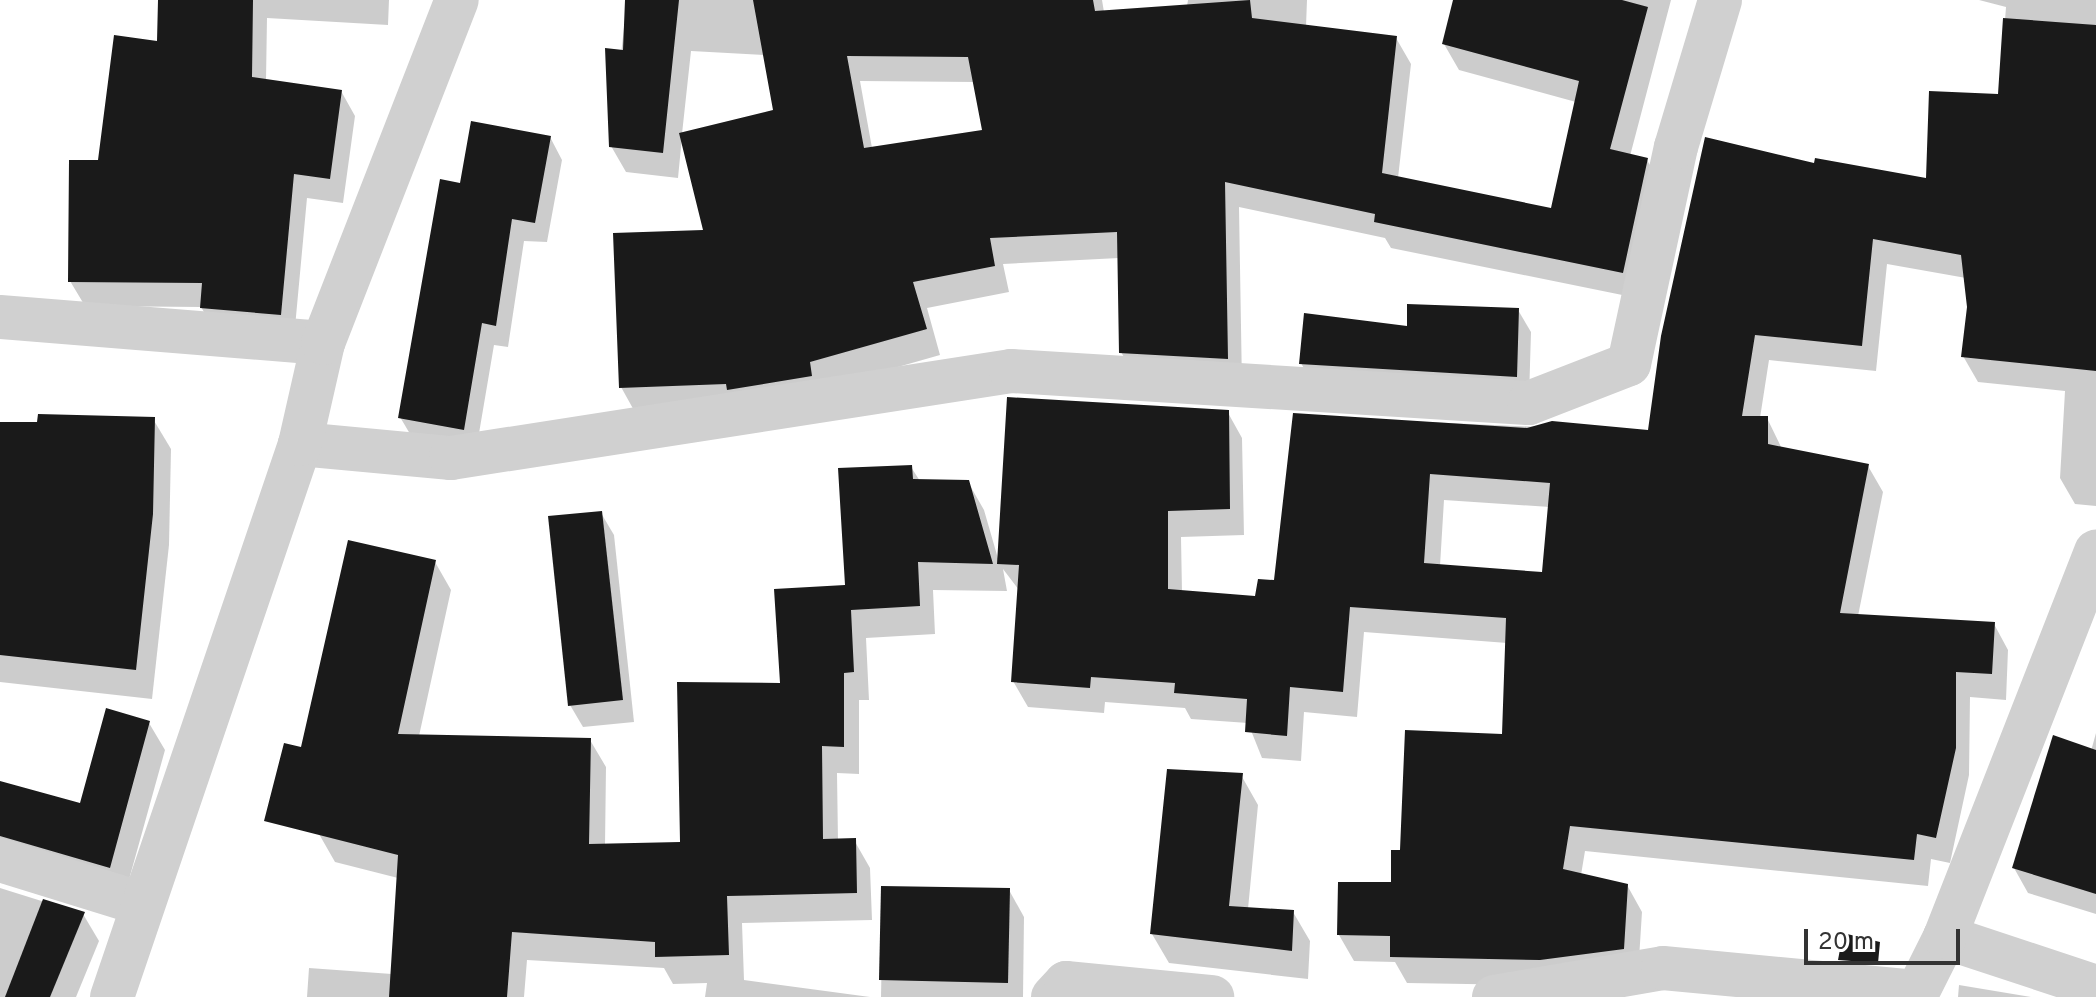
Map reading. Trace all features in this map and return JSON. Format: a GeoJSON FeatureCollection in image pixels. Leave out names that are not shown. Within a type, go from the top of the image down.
{"type":"FeatureCollection","features":[{"type":"Feature","properties":{"kind":"street"},"geometry":{"type":"LineString","coordinates":[[112,997],[300,444],[323,343],[457,0]]}},
{"type":"Feature","properties":{"kind":"street"},"geometry":{"type":"LineString","coordinates":[[300,444],[451,458],[1011,371],[1529,403],[1629,364],[1676,147],[1720,0]]}},
{"type":"Feature","properties":{"kind":"street"},"geometry":{"type":"LineString","coordinates":[[0,317],[323,343]]}},
{"type":"Feature","properties":{"kind":"street"},"geometry":{"type":"LineString","coordinates":[[1494,997],[1663,968],[1915,995],[1945,937],[2096,551]]}},
{"type":"Feature","properties":{"kind":"street"},"geometry":{"type":"LineString","coordinates":[[0,860],[142,904]]}},
{"type":"Feature","properties":{"kind":"street"},"geometry":{"type":"LineString","coordinates":[[1945,937],[2096,987]]}},
{"type":"Feature","properties":{"kind":"street"},"geometry":{"type":"LineString","coordinates":[[1053,997],[1066,983],[1212,997]]}},
{"type":"Feature","properties":{"kind":"building"},"geometry":{"type":"Polygon","coordinates":[[[158,0],[253,0],[252,77],[342,90],[330,179],[294,174],[281,315],[200,308],[202,283],[68,282],[69,160],[98,160],[114,35],[157,41],[158,0]]]}},
{"type":"Feature","properties":{"kind":"building"},"geometry":{"type":"Polygon","coordinates":[[[625,0],[679,0],[663,153],[609,147],[605,48],[623,50],[625,0]]]}},
{"type":"Feature","properties":{"kind":"building"},"geometry":{"type":"Polygon","coordinates":[[[753,0],[1093,0],[1095,11],[1250,0],[1252,18],[1397,36],[1382,173],[1551,208],[1579,81],[1442,44],[1453,0],[1622,0],[1648,7],[1610,149],[1648,158],[1623,273],[1374,222],[1375,214],[1225,182],[1228,359],[1119,353],[1117,232],[990,238],[995,266],[913,282],[927,329],[810,362],[812,376],[727,390],[726,384],[619,388],[613,233],[703,230],[679,133],[773,110],[753,0]],[[847,56],[864,148],[982,130],[968,57],[847,56]]]}},
{"type":"Feature","properties":{"kind":"building"},"geometry":{"type":"Polygon","coordinates":[[[2003,18],[2096,25],[2096,371],[1961,357],[1967,307],[1961,255],[1873,239],[1862,346],[1755,335],[1742,416],[1768,416],[1768,444],[1869,464],[1840,613],[1995,622],[1992,674],[1956,672],[1956,748],[1936,838],[1917,834],[1914,860],[1570,826],[1563,869],[1628,884],[1624,949],[1540,960],[1390,957],[1390,936],[1337,935],[1338,882],[1391,882],[1391,850],[1400,850],[1405,730],[1502,734],[1506,618],[1350,607],[1343,692],[1290,687],[1287,736],[1245,732],[1247,699],[1174,693],[1175,683],[1091,677],[1090,688],[1011,682],[1019,565],[997,564],[1007,397],[1229,410],[1230,509],[1168,511],[1168,589],[1255,596],[1258,579],[1274,580],[1293,413],[1527,428],[1552,421],[1648,430],[1661,336],[1705,137],[1814,163],[1815,158],[1926,178],[1929,91],[1998,94],[2003,18]],[[1430,474],[1424,563],[1542,572],[1550,483],[1430,474]]]}},
{"type":"Feature","properties":{"kind":"building"},"geometry":{"type":"Polygon","coordinates":[[[471,121],[551,136],[535,223],[512,219],[496,326],[482,323],[464,430],[398,418],[440,179],[460,183],[471,121]]]}},
{"type":"Feature","properties":{"kind":"building"},"geometry":{"type":"Polygon","coordinates":[[[1407,304],[1519,308],[1517,377],[1299,364],[1304,313],[1407,326],[1407,304]]]}},
{"type":"Feature","properties":{"kind":"building"},"geometry":{"type":"Polygon","coordinates":[[[38,414],[155,417],[153,514],[136,670],[0,655],[0,422],[37,422],[38,414]]]}},
{"type":"Feature","properties":{"kind":"building"},"geometry":{"type":"Polygon","coordinates":[[[912,465],[913,479],[969,480],[993,564],[918,562],[920,606],[851,610],[854,672],[844,673],[844,747],[822,746],[823,839],[856,838],[857,893],[727,896],[729,955],[655,957],[655,942],[512,932],[507,997],[389,997],[398,855],[264,821],[284,743],[301,747],[348,540],[436,560],[398,734],[591,738],[589,844],[680,842],[677,682],[780,683],[774,589],[845,585],[838,468],[912,465]]]}},
{"type":"Feature","properties":{"kind":"building"},"geometry":{"type":"Polygon","coordinates":[[[602,511],[623,700],[568,706],[548,516],[602,511]]]}},
{"type":"Feature","properties":{"kind":"building"},"geometry":{"type":"Polygon","coordinates":[[[106,708],[150,721],[110,868],[0,836],[0,781],[80,803],[106,708]]]}},
{"type":"Feature","properties":{"kind":"building"},"geometry":{"type":"Polygon","coordinates":[[[2053,735],[2096,750],[2096,894],[2012,868],[2053,735]]]}},
{"type":"Feature","properties":{"kind":"building"},"geometry":{"type":"Polygon","coordinates":[[[1167,769],[1243,773],[1229,906],[1294,910],[1292,951],[1150,934],[1167,769]]]}},
{"type":"Feature","properties":{"kind":"building"},"geometry":{"type":"Polygon","coordinates":[[[881,886],[1010,888],[1008,983],[879,980],[881,886]]]}},
{"type":"Feature","properties":{"kind":"building"},"geometry":{"type":"Polygon","coordinates":[[[43,899],[85,912],[50,997],[5,997],[43,899]]]}},
{"type":"Feature","properties":{"kind":"building"},"geometry":{"type":"Polygon","coordinates":[[[1843,933],[1880,942],[1878,963],[1838,960],[1843,933]]]}}]}
